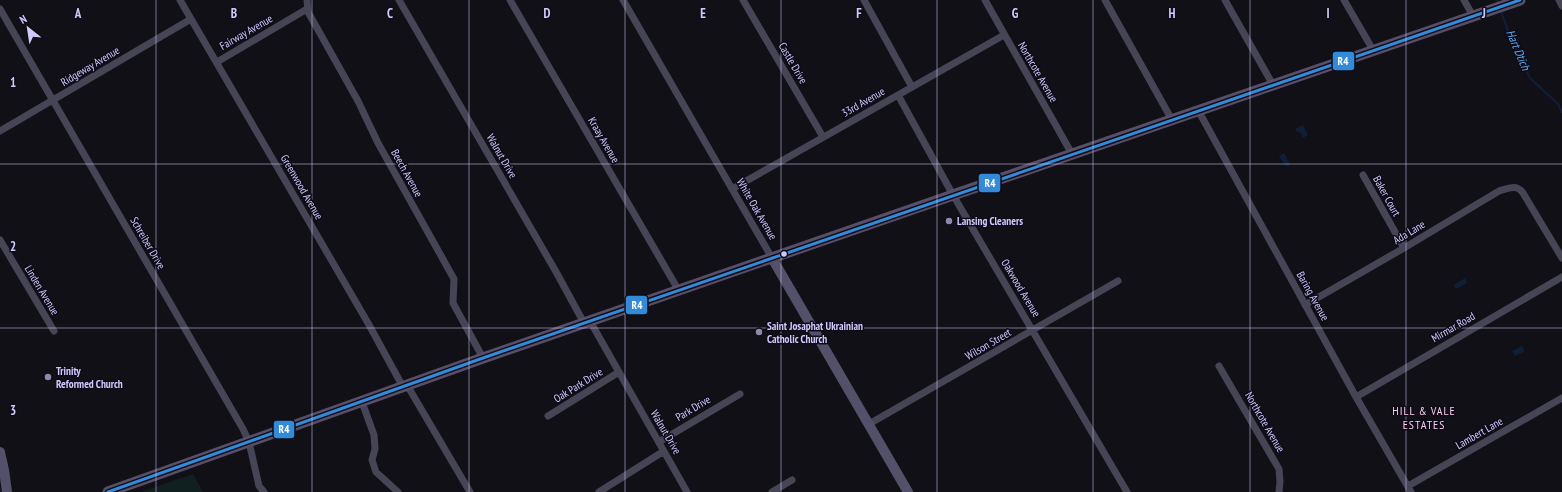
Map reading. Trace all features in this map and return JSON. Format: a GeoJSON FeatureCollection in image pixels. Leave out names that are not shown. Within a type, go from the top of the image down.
{"type":"FeatureCollection","features":[{"type":"Feature","properties":{"kind":"main road"},"geometry":{"type":"LineString","coordinates":[[108,492],[483,358],[1198,110],[1515,2]]}},
{"type":"Feature","properties":{"kind":"street","name":"Greenwood Avenue"},"geometry":{"type":"LineString","coordinates":[[180,0],[405,386],[470,492]]}},
{"type":"Feature","properties":{"kind":"street","name":"Beech Avenue"},"geometry":{"type":"LineString","coordinates":[[307,0],[308,12],[358,101],[378,143],[454,279],[453,303],[483,358]]}},
{"type":"Feature","properties":{"kind":"street","name":"Walnut Drive"},"geometry":{"type":"LineString","coordinates":[[399,0],[555,270],[619,372],[687,492]]}},
{"type":"Feature","properties":{"kind":"street","name":"Kraay Avenue"},"geometry":{"type":"LineString","coordinates":[[510,0],[679,291]]}},
{"type":"Feature","properties":{"kind":"street","name":"White Oak Avenue"},"geometry":{"type":"LineString","coordinates":[[623,0],[908,492]]}},
{"type":"Feature","properties":{"kind":"street","name":"Castle Drive"},"geometry":{"type":"LineString","coordinates":[[743,0],[823,138]]}},
{"type":"Feature","properties":{"kind":"street"},"geometry":{"type":"LineString","coordinates":[[864,0],[912,87]]}},
{"type":"Feature","properties":{"kind":"street","name":"Northcote Avenue"},"geometry":{"type":"LineString","coordinates":[[985,0],[1072,154]]}},
{"type":"Feature","properties":{"kind":"street"},"geometry":{"type":"LineString","coordinates":[[1105,0],[1172,120]]}},
{"type":"Feature","properties":{"kind":"street"},"geometry":{"type":"LineString","coordinates":[[1225,0],[1273,85]]}},
{"type":"Feature","properties":{"kind":"street"},"geometry":{"type":"LineString","coordinates":[[1344,0],[1373,50]]}},
{"type":"Feature","properties":{"kind":"street"},"geometry":{"type":"LineString","coordinates":[[1464,0],[1473,16]]}},
{"type":"Feature","properties":{"kind":"street"},"geometry":{"type":"LineString","coordinates":[[1559,0],[1562,6]]}},
{"type":"Feature","properties":{"kind":"street","name":"Schreiber Drive"},"geometry":{"type":"LineString","coordinates":[[0,9],[52,101],[244,429],[249,442],[259,486],[264,492]]}},
{"type":"Feature","properties":{"kind":"street","name":"Fairway Avenue"},"geometry":{"type":"LineString","coordinates":[[217,62],[308,9]]}},
{"type":"Feature","properties":{"kind":"street","name":"Ridgeway Avenue"},"geometry":{"type":"LineString","coordinates":[[0,132],[191,19]]}},
{"type":"Feature","properties":{"kind":"street","name":"33rd Avenue"},"geometry":{"type":"LineString","coordinates":[[732,189],[1004,35]]}},
{"type":"Feature","properties":{"kind":"street","name":"Oakwood Avenue"},"geometry":{"type":"LineString","coordinates":[[898,95],[953,195],[1034,330],[1127,492]]}},
{"type":"Feature","properties":{"kind":"street","name":"Baring Avenue"},"geometry":{"type":"LineString","coordinates":[[1198,110],[1356,397],[1410,489]]}},
{"type":"Feature","properties":{"kind":"street","name":"Baker Court"},"geometry":{"type":"LineString","coordinates":[[1363,175],[1404,248]]}},
{"type":"Feature","properties":{"kind":"street","name":"Ada Lane"},"geometry":{"type":"LineString","coordinates":[[1305,305],[1500,191],[1515,187],[1520,188],[1562,258]]}},
{"type":"Feature","properties":{"kind":"street","name":"Linden Avenue"},"geometry":{"type":"LineString","coordinates":[[0,240],[54,331]]}},
{"type":"Feature","properties":{"kind":"street","name":"Mirmar Road"},"geometry":{"type":"LineString","coordinates":[[1356,397],[1562,277]]}},
{"type":"Feature","properties":{"kind":"street","name":"Wilson Street"},"geometry":{"type":"LineString","coordinates":[[869,424],[1118,282]]}},
{"type":"Feature","properties":{"kind":"street","name":"Northcote Avenue"},"geometry":{"type":"LineString","coordinates":[[1220,366],[1279,469],[1279,492]]}},
{"type":"Feature","properties":{"kind":"street","name":"Oak Park Drive"},"geometry":{"type":"LineString","coordinates":[[548,416],[619,372]]}},
{"type":"Feature","properties":{"kind":"street","name":"Park Drive"},"geometry":{"type":"LineString","coordinates":[[658,442],[740,394]]}},
{"type":"Feature","properties":{"kind":"street","name":"Lambert Lane"},"geometry":{"type":"LineString","coordinates":[[1410,489],[1562,398]]}},
{"type":"Feature","properties":{"kind":"street"},"geometry":{"type":"LineString","coordinates":[[362,402],[374,435],[375,449],[372,460],[376,472],[398,492]]}},
{"type":"Feature","properties":{"kind":"street"},"geometry":{"type":"LineString","coordinates":[[599,492],[664,450]]}},
{"type":"Feature","properties":{"kind":"street"},"geometry":{"type":"LineString","coordinates":[[0,452],[7,492]]}},
{"type":"Feature","properties":{"kind":"street"},"geometry":{"type":"LineString","coordinates":[[772,492],[792,480]]}},
{"type":"Feature","properties":{"kind":"shaded area"},"geometry":{"type":"Polygon","coordinates":[[[193,474],[203,492],[141,492],[193,474]]]}},
{"type":"Feature","properties":{"kind":"water"},"geometry":{"type":"Polygon","coordinates":[[[1303,125],[1308,135],[1303,138],[1300,132],[1297,132],[1295,129],[1303,125]]]}},
{"type":"Feature","properties":{"kind":"water"},"geometry":{"type":"Polygon","coordinates":[[[1284,153],[1290,164],[1286,167],[1279,156],[1284,153]]]}},
{"type":"Feature","properties":{"kind":"water"},"geometry":{"type":"Polygon","coordinates":[[[1465,278],[1467,283],[1456,289],[1454,285],[1465,278]]]}},
{"type":"Feature","properties":{"kind":"water"},"geometry":{"type":"Polygon","coordinates":[[[1522,346],[1525,351],[1515,356],[1512,351],[1522,346]]]}},
{"type":"Feature","properties":{"kind":"waterway","name":"Hart Dtich"},"geometry":{"type":"LineString","coordinates":[[1497,0],[1498,5]]}},
{"type":"Feature","properties":{"kind":"waterway","name":"Hart Dtich"},"geometry":{"type":"LineString","coordinates":[[1501,11],[1508,31],[1530,78],[1558,104],[1562,112]]}},
{"type":"Feature","properties":{"kind":"transit line","name":"R4"},"geometry":{"type":"LineString","coordinates":[[108,492],[483,358],[1520,0]]}},
{"type":"Feature","properties":{"kind":"place","name":"Lansing Cleaners"},"geometry":{"type":"Point","coordinates":[949,221]}},
{"type":"Feature","properties":{"kind":"place","name":"Saint Josaphat Ukrainian Catholic Church"},"geometry":{"type":"Point","coordinates":[759,332]}},
{"type":"Feature","properties":{"kind":"place","name":"Trinity Reformed Church"},"geometry":{"type":"Point","coordinates":[48,377]}},
{"type":"Feature","properties":{"kind":"district","name":"HILL & VALE ESTATES"},"geometry":{"type":"Point","coordinates":[1424,418]}}]}
